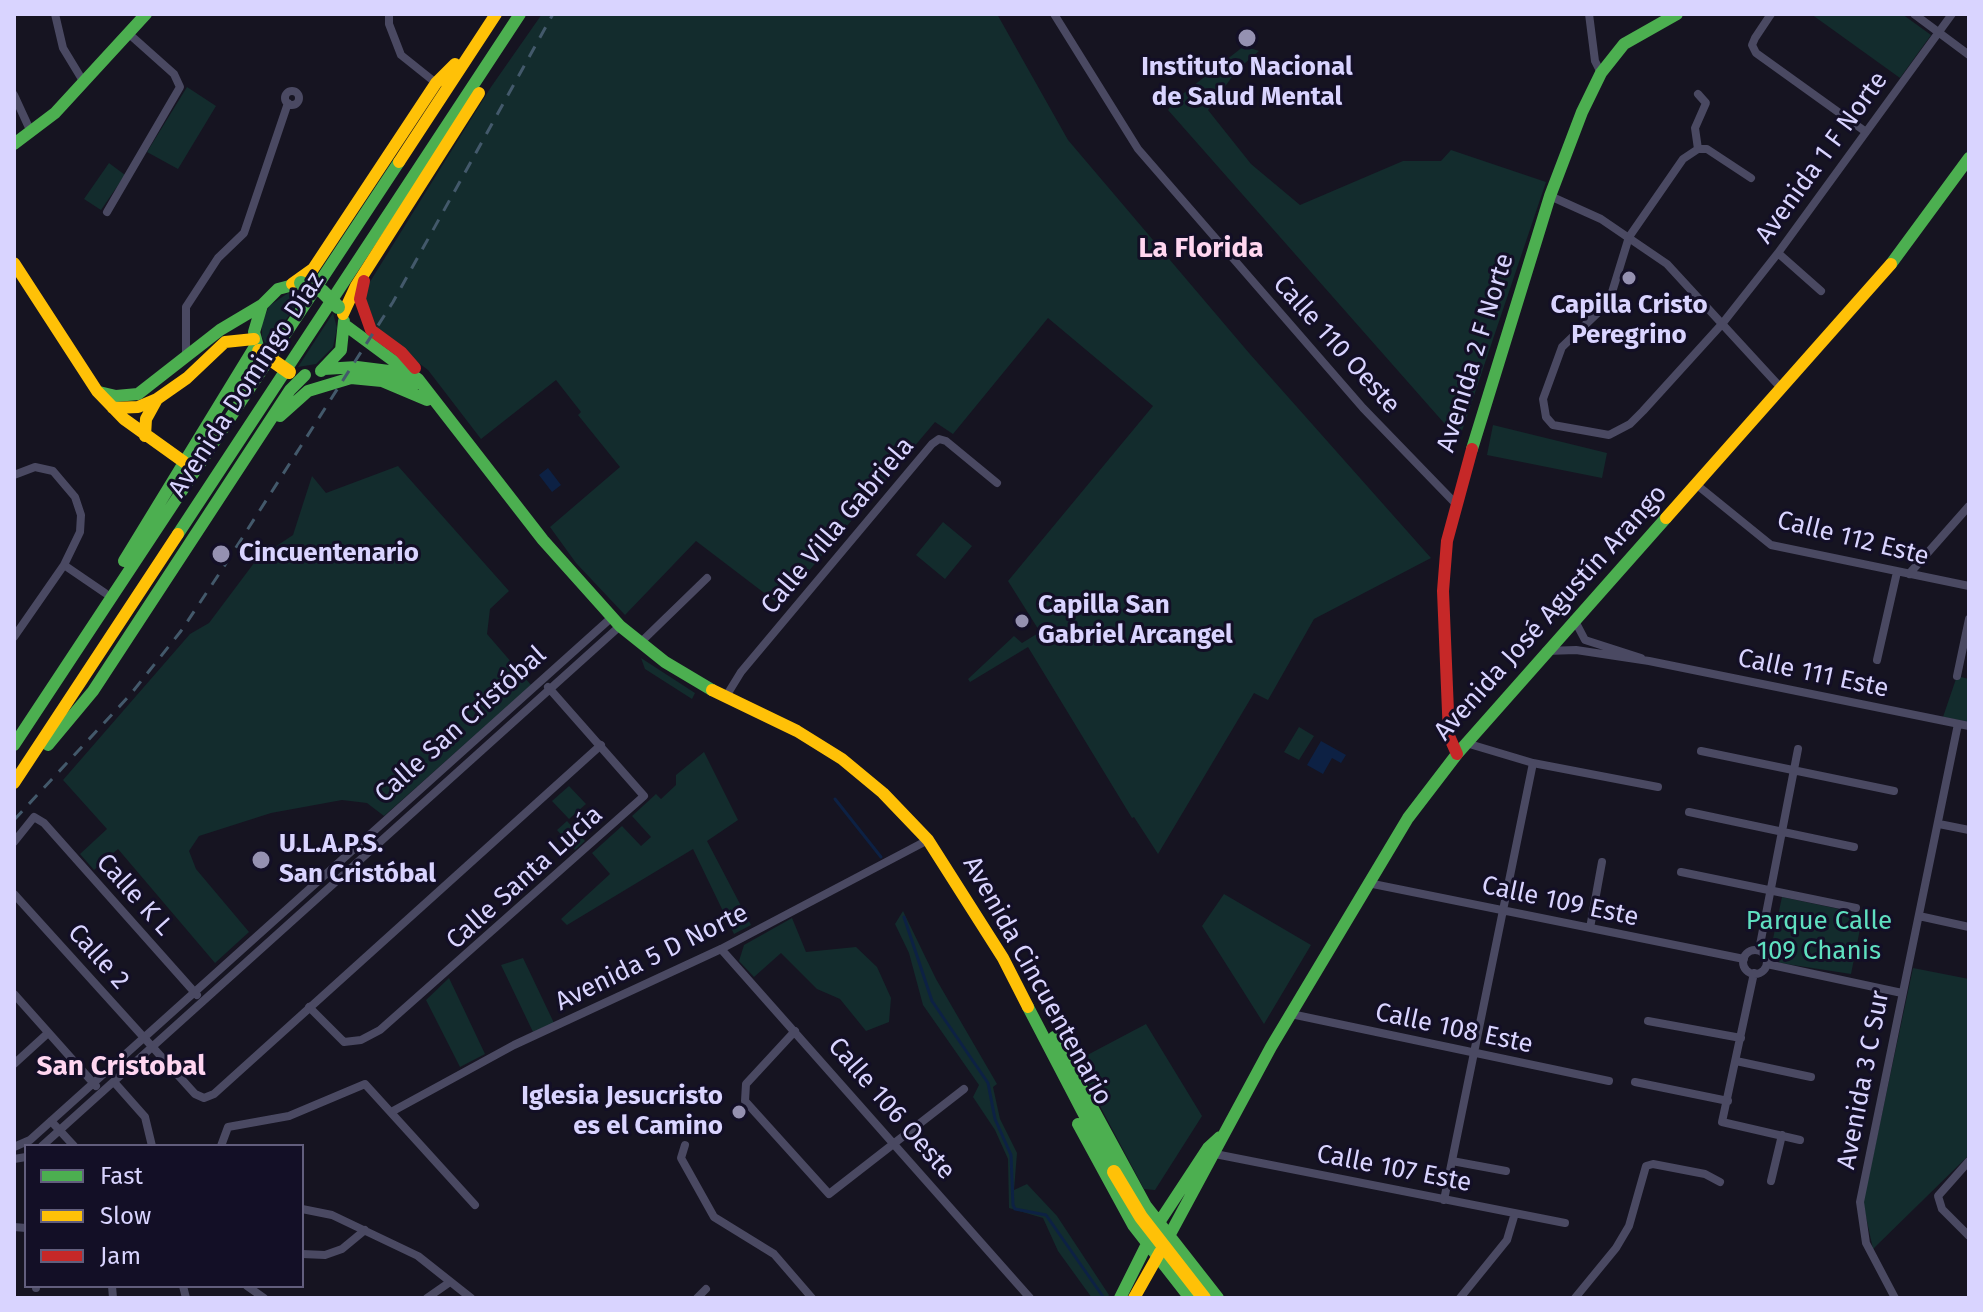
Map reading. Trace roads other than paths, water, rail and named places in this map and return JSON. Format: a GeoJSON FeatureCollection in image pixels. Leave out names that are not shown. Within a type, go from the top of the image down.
{"type":"FeatureCollection","features":[{"type":"Feature","properties":{"kind":"main road"},"geometry":{"type":"LineString","coordinates":[[14,144],[31,132],[83,81],[146,14]]}},
{"type":"Feature","properties":{"kind":"main road","name":"Avenida Domingo Díaz"},"geometry":{"type":"LineString","coordinates":[[15,744],[496,14]]}},
{"type":"Feature","properties":{"kind":"main road"},"geometry":{"type":"LineString","coordinates":[[113,408],[138,407],[157,399],[187,378],[218,340],[235,338],[257,345],[297,374],[324,369],[341,350],[342,315],[501,58],[521,14]]}},
{"type":"Feature","properties":{"kind":"main road","name":"Avenida Domingo Díaz"},"geometry":{"type":"LineString","coordinates":[[14,784],[521,14]]}},
{"type":"Feature","properties":{"kind":"main road","name":"Avenida 2 F Norte"},"geometry":{"type":"LineString","coordinates":[[1462,749],[1449,736],[1443,591],[1447,541],[1455,503],[1550,196],[1573,132],[1601,73],[1636,35],[1677,14]]}},
{"type":"Feature","properties":{"kind":"main road"},"geometry":{"type":"LineString","coordinates":[[97,391],[116,396],[138,394],[218,340],[278,289],[297,284],[313,269],[436,83],[481,38]]}},
{"type":"Feature","properties":{"kind":"main road","name":"Avenida José Agustín Arango"},"geometry":{"type":"LineString","coordinates":[[1135,1296],[1215,1154],[1220,1137],[1408,818],[1546,651],[1903,252],[1969,158]]}},
{"type":"Feature","properties":{"kind":"main road"},"geometry":{"type":"LineString","coordinates":[[14,263],[97,391],[145,436],[184,462]]}},
{"type":"Feature","properties":{"kind":"main road"},"geometry":{"type":"LineString","coordinates":[[370,266],[360,299],[363,315],[371,330],[412,363],[432,401]]}},
{"type":"Feature","properties":{"kind":"main road"},"geometry":{"type":"LineString","coordinates":[[297,284],[322,291],[342,315]]}},
{"type":"Feature","properties":{"kind":"main road"},"geometry":{"type":"LineString","coordinates":[[15,744],[257,345],[255,324],[262,305]]}},
{"type":"Feature","properties":{"kind":"main road","name":"Avenida Cincuentenario"},"geometry":{"type":"LineString","coordinates":[[342,315],[407,370],[553,552],[616,622],[665,662],[725,698],[797,731],[842,759],[883,793],[928,840],[982,922],[1114,1172],[1141,1217],[1204,1298]]}},
{"type":"Feature","properties":{"kind":"main road"},"geometry":{"type":"LineString","coordinates":[[218,340],[239,348],[245,363]]}},
{"type":"Feature","properties":{"kind":"main road","name":"Avenida Cincuentenario"},"geometry":{"type":"LineString","coordinates":[[324,369],[357,367],[389,371],[432,401]]}},
{"type":"Feature","properties":{"kind":"main road"},"geometry":{"type":"LineString","coordinates":[[14,784],[93,691],[261,437],[297,374]]}},
{"type":"Feature","properties":{"kind":"main road"},"geometry":{"type":"LineString","coordinates":[[261,437],[308,391],[335,380],[382,381],[432,401]]}},
{"type":"Feature","properties":{"kind":"main road"},"geometry":{"type":"LineString","coordinates":[[145,436],[146,419],[157,399]]}},
{"type":"Feature","properties":{"kind":"main road"},"geometry":{"type":"LineString","coordinates":[[1022,995],[1041,1015],[1158,1224],[1218,1298]]}},
{"type":"Feature","properties":{"kind":"main road"},"geometry":{"type":"LineString","coordinates":[[1022,995],[1028,1022],[1107,1182],[1147,1245],[1190,1298]]}},
{"type":"Feature","properties":{"kind":"main road","name":"Avenida José Agustín Arango"},"geometry":{"type":"LineString","coordinates":[[1120,1298],[1158,1224],[1208,1148],[1220,1137]]}},
{"type":"Feature","properties":{"kind":"main road"},"geometry":{"type":"LineString","coordinates":[[1135,1296],[1159,1281],[1178,1283]]}},
{"type":"Feature","properties":{"kind":"street"},"geometry":{"type":"LineString","coordinates":[[55,14],[63,48],[83,81]]}},
{"type":"Feature","properties":{"kind":"street"},"geometry":{"type":"LineString","coordinates":[[389,14],[389,24],[404,60],[436,83]]}},
{"type":"Feature","properties":{"kind":"street","name":"Calle 110 Oeste"},"geometry":{"type":"LineString","coordinates":[[1054,14],[1113,114],[1138,149],[1363,408],[1455,503]]}},
{"type":"Feature","properties":{"kind":"street"},"geometry":{"type":"LineString","coordinates":[[1589,14],[1595,61],[1601,73]]}},
{"type":"Feature","properties":{"kind":"street"},"geometry":{"type":"LineString","coordinates":[[1771,14],[1752,45],[1756,53],[1866,132]]}},
{"type":"Feature","properties":{"kind":"street"},"geometry":{"type":"LineString","coordinates":[[1914,14],[1969,55]]}},
{"type":"Feature","properties":{"kind":"street","name":"Avenida 1 F Norte"},"geometry":{"type":"LineString","coordinates":[[1629,237],[1609,302],[1562,347],[1543,399],[1546,417],[1553,425],[1598,435],[1620,431],[1643,411],[1722,324],[1778,253],[1952,14]]}},
{"type":"Feature","properties":{"kind":"street"},"geometry":{"type":"LineString","coordinates":[[107,212],[180,87],[174,74],[128,33]]}},
{"type":"Feature","properties":{"kind":"street"},"geometry":{"type":"LineString","coordinates":[[1698,94],[1706,103],[1695,128],[1698,149]]}},
{"type":"Feature","properties":{"kind":"street"},"geometry":{"type":"LineString","coordinates":[[14,95],[31,132]]}},
{"type":"Feature","properties":{"kind":"street"},"geometry":{"type":"LineString","coordinates":[[186,359],[189,334],[184,322],[186,307],[218,258],[244,233],[288,103]]}},
{"type":"Feature","properties":{"kind":"street"},"geometry":{"type":"LineString","coordinates":[[1629,237],[1683,159],[1698,149],[1717,154],[1751,178]]}},
{"type":"Feature","properties":{"kind":"street"},"geometry":{"type":"LineString","coordinates":[[1550,196],[1601,219],[1674,271],[1781,388]]}},
{"type":"Feature","properties":{"kind":"street"},"geometry":{"type":"LineString","coordinates":[[1778,253],[1821,291]]}},
{"type":"Feature","properties":{"kind":"street"},"geometry":{"type":"LineString","coordinates":[[189,334],[218,340]]}},
{"type":"Feature","properties":{"kind":"street","name":"Calle Villa Gabriela"},"geometry":{"type":"LineString","coordinates":[[725,698],[741,672],[932,444],[939,439],[946,441],[997,483]]}},
{"type":"Feature","properties":{"kind":"street"},"geometry":{"type":"LineString","coordinates":[[14,475],[35,467],[53,471],[75,497],[81,515],[80,532],[64,565],[14,637]]}},
{"type":"Feature","properties":{"kind":"street","name":"Calle 112 Este"},"geometry":{"type":"LineString","coordinates":[[1697,485],[1771,545],[1969,586]]}},
{"type":"Feature","properties":{"kind":"street"},"geometry":{"type":"LineString","coordinates":[[1909,574],[1969,506]]}},
{"type":"Feature","properties":{"kind":"street"},"geometry":{"type":"LineString","coordinates":[[64,565],[105,593]]}},
{"type":"Feature","properties":{"kind":"street"},"geometry":{"type":"LineString","coordinates":[[1877,660],[1897,572]]}},
{"type":"Feature","properties":{"kind":"street"},"geometry":{"type":"LineString","coordinates":[[641,642],[707,578]]}},
{"type":"Feature","properties":{"kind":"street","name":"Calle 111 Este"},"geometry":{"type":"LineString","coordinates":[[1574,619],[1585,640],[1649,661]]}},
{"type":"Feature","properties":{"kind":"street"},"geometry":{"type":"LineString","coordinates":[[1957,676],[1969,619]]}},
{"type":"Feature","properties":{"kind":"street","name":"Calle San Cristóbal"},"geometry":{"type":"LineString","coordinates":[[14,1147],[30,1140],[542,681],[616,622]]}},
{"type":"Feature","properties":{"kind":"street","name":"Calle San Cristóbal"},"geometry":{"type":"LineString","coordinates":[[44,1144],[550,689],[616,622]]}},
{"type":"Feature","properties":{"kind":"street","name":"Calle 111 Este"},"geometry":{"type":"LineString","coordinates":[[1546,651],[1576,650],[1649,661],[1969,726]]}},
{"type":"Feature","properties":{"kind":"street","name":"Calle Santa Lucía"},"geometry":{"type":"LineString","coordinates":[[309,1007],[344,1042],[361,1040],[380,1030],[644,796],[642,789],[542,681]]}},
{"type":"Feature","properties":{"kind":"street","name":"Avenida 3 C Sur"},"geometry":{"type":"LineString","coordinates":[[1895,1298],[1866,1243],[1860,1202],[1958,724]]}},
{"type":"Feature","properties":{"kind":"street"},"geometry":{"type":"LineString","coordinates":[[309,1007],[601,745]]}},
{"type":"Feature","properties":{"kind":"street"},"geometry":{"type":"LineString","coordinates":[[1462,749],[1658,787]]}},
{"type":"Feature","properties":{"kind":"street"},"geometry":{"type":"LineString","coordinates":[[1759,950],[1798,749]]}},
{"type":"Feature","properties":{"kind":"street"},"geometry":{"type":"LineString","coordinates":[[1701,751],[1894,791]]}},
{"type":"Feature","properties":{"kind":"street"},"geometry":{"type":"LineString","coordinates":[[1444,1200],[1533,763]]}},
{"type":"Feature","properties":{"kind":"street"},"geometry":{"type":"LineString","coordinates":[[1689,812],[1854,847]]}},
{"type":"Feature","properties":{"kind":"street","name":"Calle K L"},"geometry":{"type":"LineString","coordinates":[[14,842],[34,817],[44,823],[203,1002]]}},
{"type":"Feature","properties":{"kind":"street"},"geometry":{"type":"LineString","coordinates":[[1939,824],[1969,830]]}},
{"type":"Feature","properties":{"kind":"street","name":"Avenida 5 D Norte"},"geometry":{"type":"LineString","coordinates":[[393,1111],[514,1045],[721,949],[928,840]]}},
{"type":"Feature","properties":{"kind":"street"},"geometry":{"type":"LineString","coordinates":[[1590,928],[1602,862]]}},
{"type":"Feature","properties":{"kind":"street"},"geometry":{"type":"LineString","coordinates":[[1681,872],[1856,908]]}},
{"type":"Feature","properties":{"kind":"street","name":"Calle 109 Este"},"geometry":{"type":"LineString","coordinates":[[1368,883],[1744,959]]}},
{"type":"Feature","properties":{"kind":"street","name":"Calle 2"},"geometry":{"type":"LineString","coordinates":[[14,894],[195,1094],[204,1098],[214,1094],[309,1007]]}},
{"type":"Feature","properties":{"kind":"street"},"geometry":{"type":"LineString","coordinates":[[1919,916],[1969,927]]}},
{"type":"Feature","properties":{"kind":"street","name":"Calle 106 Oeste"},"geometry":{"type":"LineString","coordinates":[[721,949],[1030,1298]]}},
{"type":"Feature","properties":{"kind":"street"},"geometry":{"type":"LineString","coordinates":[[1759,950],[1766,955],[1767,964],[1761,972],[1754,973],[1745,967],[1744,959],[1748,952],[1759,950]]}},
{"type":"Feature","properties":{"kind":"street"},"geometry":{"type":"LineString","coordinates":[[1767,964],[1902,993]]}},
{"type":"Feature","properties":{"kind":"street"},"geometry":{"type":"LineString","coordinates":[[1754,973],[1722,1122],[1800,1140]]}},
{"type":"Feature","properties":{"kind":"street"},"geometry":{"type":"LineString","coordinates":[[14,994],[102,1092]]}},
{"type":"Feature","properties":{"kind":"street","name":"Calle 108 Este"},"geometry":{"type":"LineString","coordinates":[[1291,1014],[1609,1081]]}},
{"type":"Feature","properties":{"kind":"street"},"geometry":{"type":"LineString","coordinates":[[1648,1021],[1741,1038]]}},
{"type":"Feature","properties":{"kind":"street"},"geometry":{"type":"LineString","coordinates":[[795,1031],[746,1084],[745,1101],[825,1192],[835,1193],[964,1089]]}},
{"type":"Feature","properties":{"kind":"street"},"geometry":{"type":"LineString","coordinates":[[14,1064],[48,1033]]}},
{"type":"Feature","properties":{"kind":"street"},"geometry":{"type":"LineString","coordinates":[[1736,1061],[1811,1077]]}},
{"type":"Feature","properties":{"kind":"street"},"geometry":{"type":"LineString","coordinates":[[114,1082],[145,1117],[152,1144]]}},
{"type":"Feature","properties":{"kind":"street"},"geometry":{"type":"LineString","coordinates":[[1635,1082],[1728,1101]]}},
{"type":"Feature","properties":{"kind":"street"},"geometry":{"type":"LineString","coordinates":[[222,1144],[228,1127],[289,1116],[360,1085],[370,1087],[475,1205]]}},
{"type":"Feature","properties":{"kind":"street"},"geometry":{"type":"LineString","coordinates":[[51,1121],[72,1144]]}},
{"type":"Feature","properties":{"kind":"street"},"geometry":{"type":"LineString","coordinates":[[1771,1181],[1782,1135]]}},
{"type":"Feature","properties":{"kind":"street"},"geometry":{"type":"LineString","coordinates":[[685,1145],[681,1158],[714,1217],[723,1226],[763,1244],[806,1296]]}},
{"type":"Feature","properties":{"kind":"street","name":"Calle 107 Este"},"geometry":{"type":"LineString","coordinates":[[1215,1154],[1565,1223]]}},
{"type":"Feature","properties":{"kind":"street"},"geometry":{"type":"LineString","coordinates":[[1452,1161],[1506,1171]]}},
{"type":"Feature","properties":{"kind":"street"},"geometry":{"type":"LineString","coordinates":[[1969,1161],[1938,1196],[1942,1209],[1969,1236]]}},
{"type":"Feature","properties":{"kind":"street"},"geometry":{"type":"LineString","coordinates":[[1575,1298],[1616,1248],[1629,1226],[1646,1166],[1653,1164],[1705,1174],[1720,1182]]}},
{"type":"Feature","properties":{"kind":"street"},"geometry":{"type":"LineString","coordinates":[[304,1209],[332,1215],[418,1256],[471,1298]]}},
{"type":"Feature","properties":{"kind":"street"},"geometry":{"type":"LineString","coordinates":[[1460,1298],[1507,1240],[1515,1213]]}},
{"type":"Feature","properties":{"kind":"street"},"geometry":{"type":"LineString","coordinates":[[304,1254],[317,1256],[342,1249],[365,1230]]}},
{"type":"Feature","properties":{"kind":"street"},"geometry":{"type":"LineString","coordinates":[[427,1298],[450,1282]]}},
{"type":"Feature","properties":{"kind":"street"},"geometry":{"type":"LineString","coordinates":[[697,1298],[706,1289]]}},
{"type":"Feature","properties":{"kind":"water"},"geometry":{"type":"Polygon","coordinates":[[[548,468],[561,485],[552,492],[539,475],[548,468]]]}},
{"type":"Feature","properties":{"kind":"water"},"geometry":{"type":"Polygon","coordinates":[[[1321,741],[1346,755],[1341,763],[1332,758],[1323,774],[1307,765],[1321,741]]]}},
{"type":"Feature","properties":{"kind":"waterway"},"geometry":{"type":"LineString","coordinates":[[835,799],[881,857]]}},
{"type":"Feature","properties":{"kind":"waterway"},"geometry":{"type":"LineString","coordinates":[[904,917],[932,1001],[988,1083],[995,1119],[1011,1155],[1015,1209],[1046,1215],[1104,1298]]}},
{"type":"Feature","properties":{"kind":"railway"},"geometry":{"type":"LineString","coordinates":[[14,820],[130,695],[181,631],[393,302],[553,14]]}},
{"type":"Feature","properties":{"kind":"place","name":"Instituto Nacional de Salud Mental"},"geometry":{"type":"Point","coordinates":[1247,38]}},
{"type":"Feature","properties":{"kind":"place","name":"Capilla Cristo Peregrino"},"geometry":{"type":"Point","coordinates":[1629,278]}},
{"type":"Feature","properties":{"kind":"place","name":"Cincuentenario"},"geometry":{"type":"Point","coordinates":[221,554]}},
{"type":"Feature","properties":{"kind":"place","name":"Capilla San Gabriel Arcangel"},"geometry":{"type":"Point","coordinates":[1022,621]}},
{"type":"Feature","properties":{"kind":"place","name":"U.L.A.P.S. San Cristóbal"},"geometry":{"type":"Point","coordinates":[261,860]}},
{"type":"Feature","properties":{"kind":"place","name":"Iglesia Jesucristo es el Camino"},"geometry":{"type":"Point","coordinates":[739,1112]}},
{"type":"Feature","properties":{"kind":"district","name":"La Florida"},"geometry":{"type":"Point","coordinates":[1201,249]}},
{"type":"Feature","properties":{"kind":"district","name":"San Cristobal"},"geometry":{"type":"Point","coordinates":[121,1067]}},
{"type":"Feature","properties":{"kind":"park label","name":"Parque Calle 109 Chanis"},"geometry":{"type":"Point","coordinates":[1819,937]}}]}
